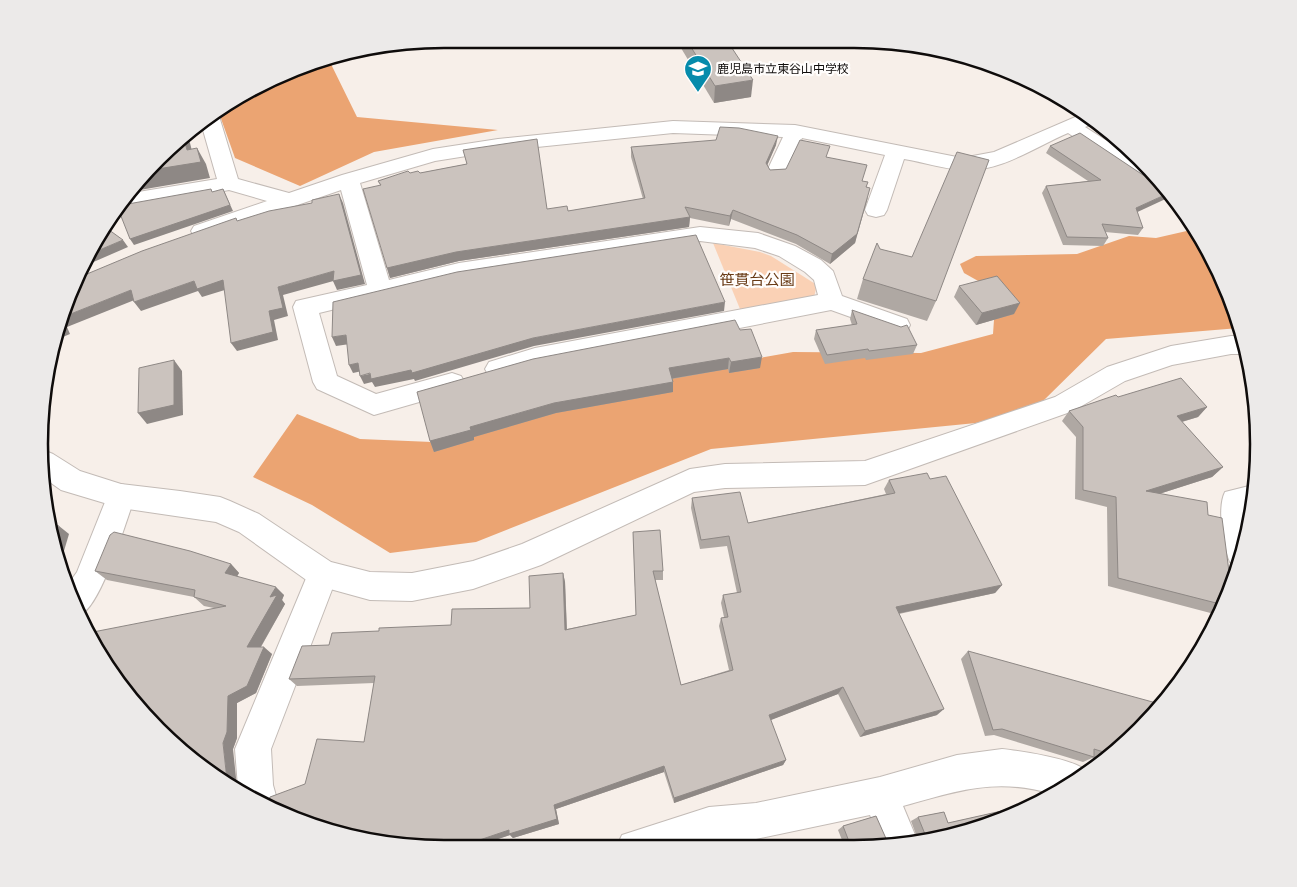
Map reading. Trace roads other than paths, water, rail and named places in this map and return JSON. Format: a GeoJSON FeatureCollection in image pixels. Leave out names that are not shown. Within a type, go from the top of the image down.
{"type":"FeatureCollection","features":[{"type":"Feature","properties":{"kind":"street"},"geometry":{"type":"LineString","coordinates":[[211,123],[229,183]]}},
{"type":"Feature","properties":{"kind":"street"},"geometry":{"type":"LineString","coordinates":[[186,237],[288,200],[433,155],[498,145],[673,127],[794,131],[962,164],[982,163],[997,159],[1078,123],[1143,173]]}},
{"type":"Feature","properties":{"kind":"street"},"geometry":{"type":"LineString","coordinates":[[776,173],[794,131]]}},
{"type":"Feature","properties":{"kind":"street"},"geometry":{"type":"LineString","coordinates":[[876,210],[897,150]]}},
{"type":"Feature","properties":{"kind":"street"},"geometry":{"type":"LineString","coordinates":[[349,180],[380,290]]}},
{"type":"Feature","properties":{"kind":"street"},"geometry":{"type":"LineString","coordinates":[[131,200],[229,183],[288,200]]}},
{"type":"Feature","properties":{"kind":"street"},"geometry":{"type":"LineString","coordinates":[[832,301],[825,277],[813,266],[787,251],[758,241],[700,234],[459,271],[305,307],[326,382],[374,405],[535,358],[832,301],[898,325]]}},
{"type":"Feature","properties":{"kind":"street"},"geometry":{"type":"LineString","coordinates":[[48,465],[71,481],[120,496],[180,502],[220,510],[249,523],[323,574],[370,586],[412,587],[473,575],[530,555],[690,481],[726,476],[864,473],[1064,404],[1116,374],[1171,356],[1237,345]]}},
{"type":"Feature","properties":{"kind":"street"},"geometry":{"type":"LineString","coordinates":[[79,597],[89,580],[120,496]]}},
{"type":"Feature","properties":{"kind":"street"},"geometry":{"type":"LineString","coordinates":[[1239,532],[1235,502],[1245,499]]}},
{"type":"Feature","properties":{"kind":"street"},"geometry":{"type":"LineString","coordinates":[[257,793],[253,750],[323,574]]}},
{"type":"Feature","properties":{"kind":"street"},"geometry":{"type":"LineString","coordinates":[[662,840],[710,825],[756,821],[880,795],[958,773],[1002,767],[1035,771],[1064,779]]}},
{"type":"Feature","properties":{"kind":"street"},"geometry":{"type":"LineString","coordinates":[[880,795],[897,837]]}},
{"type":"Feature","properties":{"kind":"place","name":"鹿児島市立東谷山中学校"},"geometry":{"type":"Point","coordinates":[698,93]}},
{"type":"Feature","properties":{"kind":"park label","name":"笹貫台公園"},"geometry":{"type":"Point","coordinates":[757,279]}}]}
